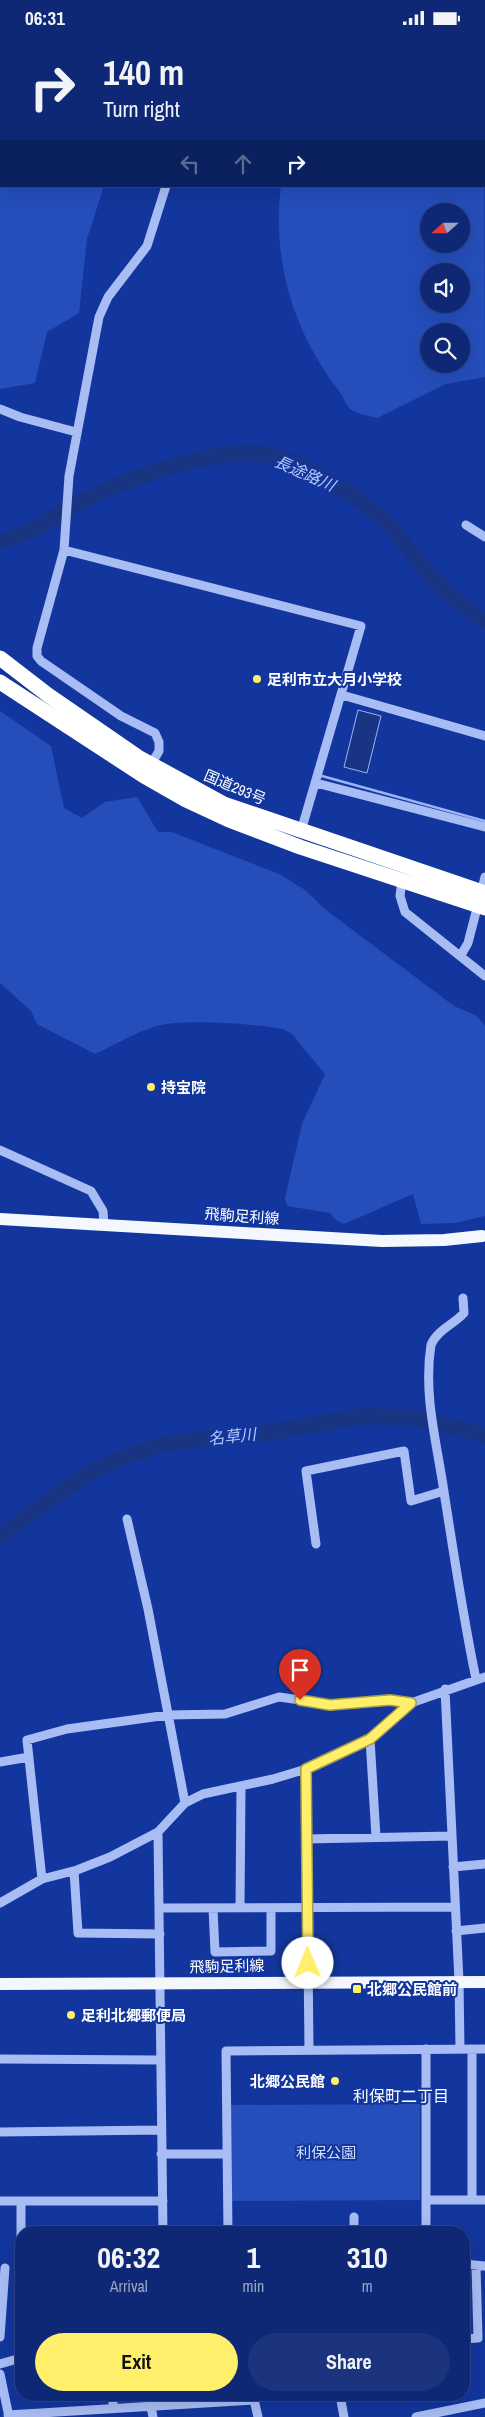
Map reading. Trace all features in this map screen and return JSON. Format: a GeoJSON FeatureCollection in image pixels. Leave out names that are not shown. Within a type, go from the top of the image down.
{"type":"FeatureCollection","features":[{"type":"Feature","properties":{"kind":"highway","name":"国道293号"},"geometry":{"type":"LineString","coordinates":[[0,658],[186,800],[251,830],[402,880],[483,895]]}},
{"type":"Feature","properties":{"kind":"highway","name":"国道293号"},"geometry":{"type":"LineString","coordinates":[[0,682],[148,771],[224,804],[483,895]]}},
{"type":"Feature","properties":{"kind":"main road","name":"飛駒足利線"},"geometry":{"type":"LineString","coordinates":[[0,1219],[382,1241],[444,1240],[483,1236]]}},
{"type":"Feature","properties":{"kind":"main road","name":"飛駒足利線"},"geometry":{"type":"LineString","coordinates":[[0,1984],[485,1981]]}},
{"type":"Feature","properties":{"kind":"street"},"geometry":{"type":"LineString","coordinates":[[148,771],[159,751],[159,742],[155,733],[122,716],[37,656],[37,648],[64,550],[76,432],[100,312],[108,297],[147,245],[166,187]]}},
{"type":"Feature","properties":{"kind":"street"},"geometry":{"type":"LineString","coordinates":[[0,409],[20,417],[76,432]]}},
{"type":"Feature","properties":{"kind":"street"},"geometry":{"type":"LineString","coordinates":[[466,525],[485,537]]}},
{"type":"Feature","properties":{"kind":"street"},"geometry":{"type":"LineString","coordinates":[[64,550],[362,626],[302,831]]}},
{"type":"Feature","properties":{"kind":"street"},"geometry":{"type":"LineString","coordinates":[[342,695],[485,737]]}},
{"type":"Feature","properties":{"kind":"street"},"geometry":{"type":"LineString","coordinates":[[316,783],[485,827]]}},
{"type":"Feature","properties":{"kind":"street"},"geometry":{"type":"LineString","coordinates":[[402,880],[400,896],[405,912],[485,976]]}},
{"type":"Feature","properties":{"kind":"street"},"geometry":{"type":"LineString","coordinates":[[461,955],[468,943],[483,895]]}},
{"type":"Feature","properties":{"kind":"street"},"geometry":{"type":"LineString","coordinates":[[0,1150],[91,1191],[103,1211],[104,1224]]}},
{"type":"Feature","properties":{"kind":"street"},"geometry":{"type":"LineString","coordinates":[[0,1903],[42,1879],[74,1871],[110,1857],[158,1832],[185,1803],[204,1794],[306,1769],[370,1739],[411,1703],[445,1689],[480,1678],[459,1595],[444,1491],[430,1413],[431,1345],[435,1336],[464,1313],[463,1298]]}},
{"type":"Feature","properties":{"kind":"street"},"geometry":{"type":"LineString","coordinates":[[316,1543],[306,1471],[404,1451],[411,1501],[444,1491]]}},
{"type":"Feature","properties":{"kind":"street"},"geometry":{"type":"LineString","coordinates":[[127,1519],[148,1609],[185,1803]]}},
{"type":"Feature","properties":{"kind":"street"},"geometry":{"type":"LineString","coordinates":[[445,1689],[459,1981],[460,2049]]}},
{"type":"Feature","properties":{"kind":"street"},"geometry":{"type":"LineString","coordinates":[[42,1879],[27,1740],[67,1729],[168,1715],[225,1713],[279,1697],[330,1705],[390,1700],[411,1703]]}},
{"type":"Feature","properties":{"kind":"street"},"geometry":{"type":"LineString","coordinates":[[370,1739],[376,1837]]}},
{"type":"Feature","properties":{"kind":"street"},"geometry":{"type":"LineString","coordinates":[[0,1762],[29,1757]]}},
{"type":"Feature","properties":{"kind":"street"},"geometry":{"type":"LineString","coordinates":[[306,1769],[309,2050]]}},
{"type":"Feature","properties":{"kind":"street"},"geometry":{"type":"LineString","coordinates":[[240,1908],[241,1786]]}},
{"type":"Feature","properties":{"kind":"street"},"geometry":{"type":"LineString","coordinates":[[158,1832],[160,2130],[163,2226]]}},
{"type":"Feature","properties":{"kind":"street"},"geometry":{"type":"LineString","coordinates":[[306,1839],[451,1837]]}},
{"type":"Feature","properties":{"kind":"street"},"geometry":{"type":"LineString","coordinates":[[453,1867],[485,1864]]}},
{"type":"Feature","properties":{"kind":"street"},"geometry":{"type":"LineString","coordinates":[[74,1871],[78,1933],[160,1934]]}},
{"type":"Feature","properties":{"kind":"street"},"geometry":{"type":"LineString","coordinates":[[159,1908],[455,1907]]}},
{"type":"Feature","properties":{"kind":"street"},"geometry":{"type":"LineString","coordinates":[[213,1908],[215,1952],[271,1951],[271,1908]]}},
{"type":"Feature","properties":{"kind":"street"},"geometry":{"type":"LineString","coordinates":[[456,1931],[485,1928]]}},
{"type":"Feature","properties":{"kind":"street"},"geometry":{"type":"LineString","coordinates":[[426,2049],[426,2226]]}},
{"type":"Feature","properties":{"kind":"street"},"geometry":{"type":"LineString","coordinates":[[472,2049],[472,2200]]}},
{"type":"Feature","properties":{"kind":"street"},"geometry":{"type":"LineString","coordinates":[[228,2226],[226,2051],[485,2049]]}},
{"type":"Feature","properties":{"kind":"street"},"geometry":{"type":"LineString","coordinates":[[0,2059],[160,2060]]}},
{"type":"Feature","properties":{"kind":"street"},"geometry":{"type":"LineString","coordinates":[[0,2132],[160,2130]]}},
{"type":"Feature","properties":{"kind":"street"},"geometry":{"type":"LineString","coordinates":[[161,2154],[226,2154]]}},
{"type":"Feature","properties":{"kind":"street"},"geometry":{"type":"LineString","coordinates":[[426,2200],[485,2200]]}},
{"type":"Feature","properties":{"kind":"street"},"geometry":{"type":"LineString","coordinates":[[0,2201],[163,2201]]}},
{"type":"Feature","properties":{"kind":"street"},"geometry":{"type":"LineString","coordinates":[[21,2201],[21,2226]]}},
{"type":"Feature","properties":{"kind":"street"},"geometry":{"type":"LineString","coordinates":[[354,2217],[354,2226]]}},
{"type":"Feature","properties":{"kind":"street"},"geometry":{"type":"LineString","coordinates":[[480,2266],[482,2337]]}},
{"type":"Feature","properties":{"kind":"street"},"geometry":{"type":"LineString","coordinates":[[0,2337],[2,2268],[15,2268]]}},
{"type":"Feature","properties":{"kind":"street"},"geometry":{"type":"LineString","coordinates":[[0,2364],[15,2359]]}},
{"type":"Feature","properties":{"kind":"street"},"geometry":{"type":"LineString","coordinates":[[0,2374],[9,2416],[54,2415],[113,2408],[208,2401]]}},
{"type":"Feature","properties":{"kind":"street"},"geometry":{"type":"LineString","coordinates":[[113,2401],[113,2408]]}},
{"type":"Feature","properties":{"kind":"street"},"geometry":{"type":"LineString","coordinates":[[255,2401],[258,2417]]}},
{"type":"Feature","properties":{"kind":"street"},"geometry":{"type":"LineString","coordinates":[[341,2401],[344,2417]]}},
{"type":"Feature","properties":{"kind":"street"},"geometry":{"type":"LineString","coordinates":[[416,2417],[485,2403]]}},
{"type":"Feature","properties":{"kind":"street"},"geometry":{"type":"LineString","coordinates":[[151,2406],[153,2417]]}},
{"type":"Feature","properties":{"kind":"green space"},"geometry":{"type":"Polygon","coordinates":[[[0,187],[104,187],[87,239],[79,313],[47,332],[35,383],[0,389],[0,187]]]}},
{"type":"Feature","properties":{"kind":"green space"},"geometry":{"type":"Polygon","coordinates":[[[281,187],[484,187],[485,377],[446,384],[377,418],[351,410],[323,368],[298,320],[289,295],[280,242],[281,187]]]}},
{"type":"Feature","properties":{"kind":"green space"},"geometry":{"type":"Polygon","coordinates":[[[0,711],[51,746],[64,808],[82,818],[105,802],[137,797],[158,832],[172,832],[279,874],[305,890],[326,910],[454,1006],[477,1016],[485,1026],[485,1216],[454,1223],[421,1224],[413,1194],[344,1224],[336,1220],[330,1213],[287,1206],[285,1198],[302,1124],[325,1074],[292,1034],[283,1029],[224,1023],[192,1022],[166,1024],[139,1033],[95,1054],[37,1024],[31,1011],[0,983],[0,711]]]}},
{"type":"Feature","properties":{"kind":"green space","name":"利保公園"},"geometry":{"type":"Polygon","coordinates":[[[420,2104],[420,2200],[232,2201],[231,2105],[420,2104]]]}},
{"type":"Feature","properties":{"kind":"shaded area"},"geometry":{"type":"Polygon","coordinates":[[[358,710],[381,716],[367,773],[344,767],[358,710]]]}},
{"type":"Feature","properties":{"kind":"waterway","name":"長途路川"},"geometry":{"type":"LineString","coordinates":[[0,542],[37,528],[71,507],[99,493],[145,475],[195,460],[242,453],[262,454],[277,457],[311,471],[362,502],[391,527],[441,587],[485,621]]}},
{"type":"Feature","properties":{"kind":"waterway"},"geometry":{"type":"LineString","coordinates":[[322,776],[485,821]]}},
{"type":"Feature","properties":{"kind":"waterway","name":"名草川"},"geometry":{"type":"LineString","coordinates":[[0,1536],[85,1475],[116,1460],[168,1443],[272,1432],[363,1416],[417,1418],[485,1435]]}},
{"type":"Feature","properties":{"kind":"place","name":"足利市立大月小学校"},"geometry":{"type":"Point","coordinates":[257,679]}},
{"type":"Feature","properties":{"kind":"place","name":"持宝院"},"geometry":{"type":"Point","coordinates":[151,1087]}},
{"type":"Feature","properties":{"kind":"place","name":"北郷公民館前"},"geometry":{"type":"Point","coordinates":[357,1989]}},
{"type":"Feature","properties":{"kind":"place","name":"足利北郷郵便局"},"geometry":{"type":"Point","coordinates":[71,2015]}},
{"type":"Feature","properties":{"kind":"place","name":"北郷公民館"},"geometry":{"type":"Point","coordinates":[335,2081]}},
{"type":"Feature","properties":{"kind":"district","name":"利保町二丁目"},"geometry":{"type":"Point","coordinates":[401,2096]}},
{"type":"Feature","properties":{"kind":"route"},"geometry":{"type":"LineString","coordinates":[[300,1700],[330,1705],[390,1700],[411,1703],[370,1739],[306,1769],[308,1963]]}}]}
